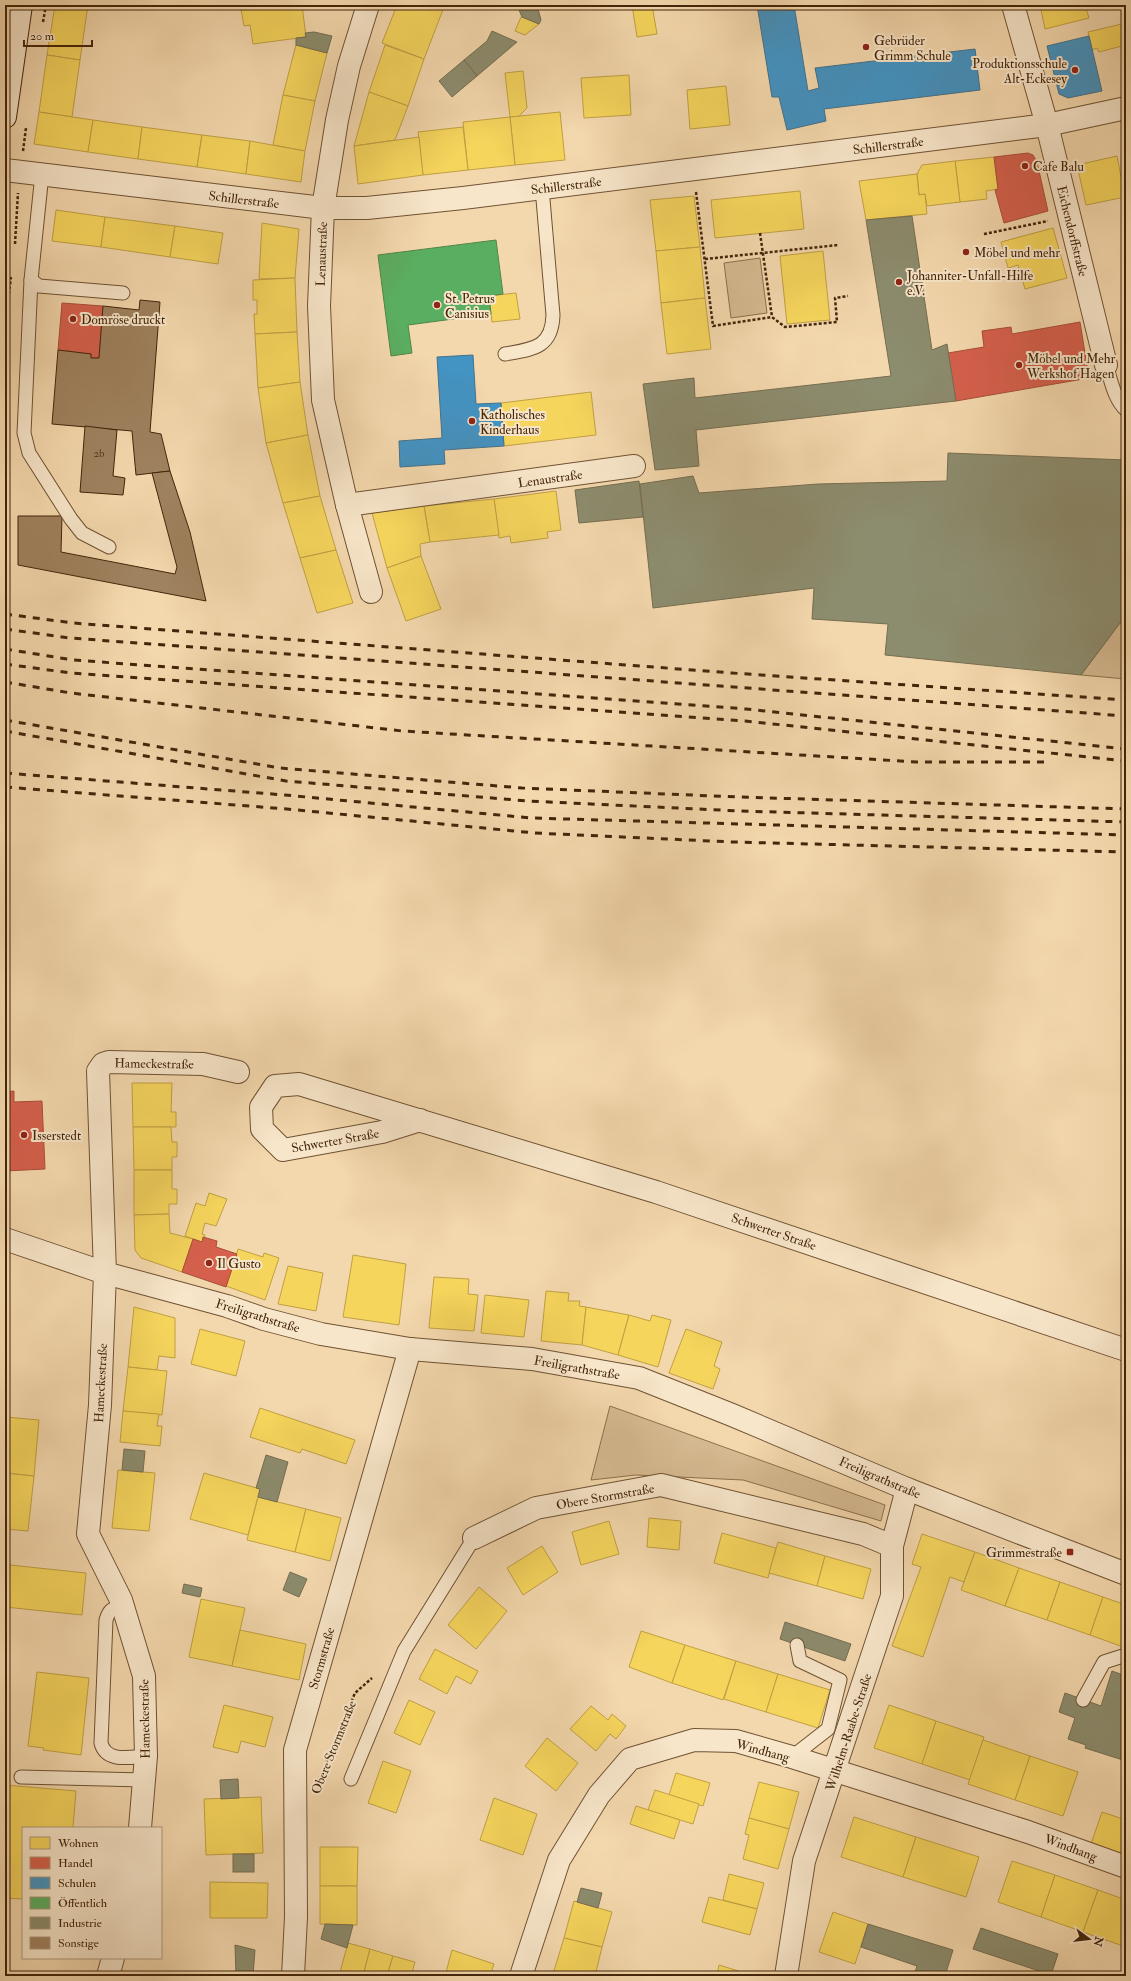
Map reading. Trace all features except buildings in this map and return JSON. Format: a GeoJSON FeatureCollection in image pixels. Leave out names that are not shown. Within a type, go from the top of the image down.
{"type":"FeatureCollection","features":[{"type":"Feature","properties":{"kind":"street"},"geometry":{"type":"LineString","coordinates":[[5,117],[7,88],[21,5]]}},
{"type":"Feature","properties":{"kind":"street","name":"Lenaustraße"},"geometry":{"type":"LineString","coordinates":[[368,5],[350,66],[337,120],[323,208],[320,306],[323,400],[347,505],[371,592]]}},
{"type":"Feature","properties":{"kind":"street","name":"Eichendorffstraße"},"geometry":{"type":"LineString","coordinates":[[1013,5],[1047,125],[1106,365]]}},
{"type":"Feature","properties":{"kind":"street","name":"Schillerstraße"},"geometry":{"type":"LineString","coordinates":[[23,172],[323,208],[368,208],[542,188],[1047,125],[1126,108]]}},
{"type":"Feature","properties":{"kind":"street","name":"Lenaustraße"},"geometry":{"type":"LineString","coordinates":[[347,505],[634,466]]}},
{"type":"Feature","properties":{"kind":"street","name":"Hameckestraße"},"geometry":{"type":"LineString","coordinates":[[140,1827],[146,1756],[144,1676],[122,1606],[88,1534],[100,1405],[105,1273],[98,1071],[103,1064],[109,1062],[203,1064],[238,1072]]}},
{"type":"Feature","properties":{"kind":"street","name":"Schwerter Straße"},"geometry":{"type":"LineString","coordinates":[[420,1120],[382,1132],[283,1150],[262,1129],[261,1107],[275,1086],[299,1084],[420,1120],[656,1192],[1126,1350]]}},
{"type":"Feature","properties":{"kind":"street","name":"Freiligrathstraße"},"geometry":{"type":"LineString","coordinates":[[5,1239],[105,1273],[227,1306],[264,1319],[321,1334],[410,1349],[532,1359],[640,1378],[907,1489],[1126,1574]]}},
{"type":"Feature","properties":{"kind":"street","name":"Stormstraße"},"geometry":{"type":"LineString","coordinates":[[293,1976],[296,1917],[295,1750],[410,1349]]}},
{"type":"Feature","properties":{"kind":"street","name":"Obere Stormstraße"},"geometry":{"type":"LineString","coordinates":[[474,1538],[536,1508],[661,1485],[863,1534],[892,1546]]}},
{"type":"Feature","properties":{"kind":"street","name":"Wilhelm-Raabe-Straße"},"geometry":{"type":"LineString","coordinates":[[786,1976],[804,1860],[835,1771],[892,1596],[892,1546],[907,1489]]}},
{"type":"Feature","properties":{"kind":"street","name":"Windhang"},"geometry":{"type":"LineString","coordinates":[[521,1976],[559,1860],[600,1795],[630,1759],[694,1740],[736,1741],[792,1757],[1028,1832],[1126,1867]]}},
{"type":"Feature","properties":{"kind":"street"},"geometry":{"type":"LineString","coordinates":[[108,1976],[113,1959]]}},
{"type":"Feature","properties":{"kind":"lane"},"geometry":{"type":"LineString","coordinates":[[23,172],[31,280],[24,433],[29,453],[71,519],[82,533],[109,547]]}},
{"type":"Feature","properties":{"kind":"lane"},"geometry":{"type":"LineString","coordinates":[[505,354],[534,349],[544,342],[552,329],[553,315],[542,188]]}},
{"type":"Feature","properties":{"kind":"lane"},"geometry":{"type":"LineString","coordinates":[[31,280],[39,286],[123,293]]}},
{"type":"Feature","properties":{"kind":"lane"},"geometry":{"type":"LineString","coordinates":[[1106,365],[1113,388],[1122,406],[1126,410]]}},
{"type":"Feature","properties":{"kind":"lane","name":"Obere Stormstraße"},"geometry":{"type":"LineString","coordinates":[[351,1779],[404,1652],[474,1538]]}},
{"type":"Feature","properties":{"kind":"lane"},"geometry":{"type":"LineString","coordinates":[[122,1606],[114,1607],[108,1612],[106,1620],[101,1743],[103,1750],[109,1756],[146,1756]]}},
{"type":"Feature","properties":{"kind":"lane"},"geometry":{"type":"LineString","coordinates":[[792,1757],[828,1729],[840,1680],[800,1661],[797,1645]]}},
{"type":"Feature","properties":{"kind":"lane"},"geometry":{"type":"LineString","coordinates":[[1083,1700],[1104,1662],[1126,1655]]}},
{"type":"Feature","properties":{"kind":"lane"},"geometry":{"type":"LineString","coordinates":[[21,1777],[144,1780]]}},
{"type":"Feature","properties":{"kind":"path"},"geometry":{"type":"LineString","coordinates":[[14,246],[18,193],[23,172]]}},
{"type":"Feature","properties":{"kind":"path"},"geometry":{"type":"LineString","coordinates":[[697,196],[713,326],[772,317]]}},
{"type":"Feature","properties":{"kind":"path"},"geometry":{"type":"LineString","coordinates":[[984,234],[1070,216]]}},
{"type":"Feature","properties":{"kind":"path"},"geometry":{"type":"LineString","coordinates":[[760,233],[772,317],[785,327],[837,322],[835,298],[848,296]]}},
{"type":"Feature","properties":{"kind":"path"},"geometry":{"type":"LineString","coordinates":[[705,259],[838,245]]}},
{"type":"Feature","properties":{"kind":"path"},"geometry":{"type":"LineString","coordinates":[[5,324],[11,276]]}},
{"type":"Feature","properties":{"kind":"path","name":"Obere Stormstraße"},"geometry":{"type":"LineString","coordinates":[[316,1787],[355,1693],[377,1674]]}},
{"type":"Feature","properties":{"kind":"shaded area"},"geometry":{"type":"Polygon","coordinates":[[[760,258],[767,313],[731,318],[724,263],[760,258]]]}},
{"type":"Feature","properties":{"kind":"shaded area"},"geometry":{"type":"Polygon","coordinates":[[[1126,615],[1126,679],[1081,675],[1126,615]]]}},
{"type":"Feature","properties":{"kind":"shaded area"},"geometry":{"type":"Polygon","coordinates":[[[610,1406],[885,1505],[881,1521],[743,1480],[636,1475],[591,1480],[610,1406]]]}},
{"type":"Feature","properties":{"kind":"railway"},"geometry":{"type":"LineString","coordinates":[[5,614],[73,623],[732,673],[1126,700]]}},
{"type":"Feature","properties":{"kind":"railway"},"geometry":{"type":"LineString","coordinates":[[5,629],[70,638],[1126,716]]}},
{"type":"Feature","properties":{"kind":"railway"},"geometry":{"type":"LineString","coordinates":[[5,649],[73,660],[746,709],[1126,749]]}},
{"type":"Feature","properties":{"kind":"railway"},"geometry":{"type":"LineString","coordinates":[[5,664],[71,673],[745,721],[1126,761]]}},
{"type":"Feature","properties":{"kind":"railway"},"geometry":{"type":"LineString","coordinates":[[5,682],[71,693],[402,731],[917,762],[1046,762]]}},
{"type":"Feature","properties":{"kind":"railway"},"geometry":{"type":"LineString","coordinates":[[5,720],[280,768],[522,788],[739,797],[1126,809]]}},
{"type":"Feature","properties":{"kind":"railway"},"geometry":{"type":"LineString","coordinates":[[5,731],[286,781],[528,801],[740,811],[1126,822]]}},
{"type":"Feature","properties":{"kind":"railway"},"geometry":{"type":"LineString","coordinates":[[5,773],[285,795],[531,818],[1126,835]]}},
{"type":"Feature","properties":{"kind":"railway"},"geometry":{"type":"LineString","coordinates":[[5,787],[287,809],[535,833],[733,842],[1126,852]]}},
{"type":"Feature","properties":{"kind":"place","name":"Gebrüder Grimm Schule"},"geometry":{"type":"Point","coordinates":[866,47]}},
{"type":"Feature","properties":{"kind":"place","name":"Produktionsschule Alt-Eckesey"},"geometry":{"type":"Point","coordinates":[1075,70]}},
{"type":"Feature","properties":{"kind":"place","name":"Cafe Balu"},"geometry":{"type":"Point","coordinates":[1025,166]}},
{"type":"Feature","properties":{"kind":"place","name":"Möbel und mehr"},"geometry":{"type":"Point","coordinates":[966,252]}},
{"type":"Feature","properties":{"kind":"place","name":"Johanniter-Unfall-Hilfe e.V."},"geometry":{"type":"Point","coordinates":[899,282]}},
{"type":"Feature","properties":{"kind":"place","name":"St. Petrus Canisius"},"geometry":{"type":"Point","coordinates":[437,305]}},
{"type":"Feature","properties":{"kind":"place","name":"Domröse druckt"},"geometry":{"type":"Point","coordinates":[73,319]}},
{"type":"Feature","properties":{"kind":"place","name":"Möbel und Mehr Werkshof Hagen"},"geometry":{"type":"Point","coordinates":[1019,365]}},
{"type":"Feature","properties":{"kind":"place","name":"Katholisches Kinderhaus"},"geometry":{"type":"Point","coordinates":[472,421]}},
{"type":"Feature","properties":{"kind":"place","name":"Isserstedt"},"geometry":{"type":"Point","coordinates":[24,1135]}},
{"type":"Feature","properties":{"kind":"place","name":"Il Gusto"},"geometry":{"type":"Point","coordinates":[209,1263]}},
{"type":"Feature","properties":{"kind":"place","name":"Grimmestraße"},"geometry":{"type":"Point","coordinates":[1070,1552]}}]}
